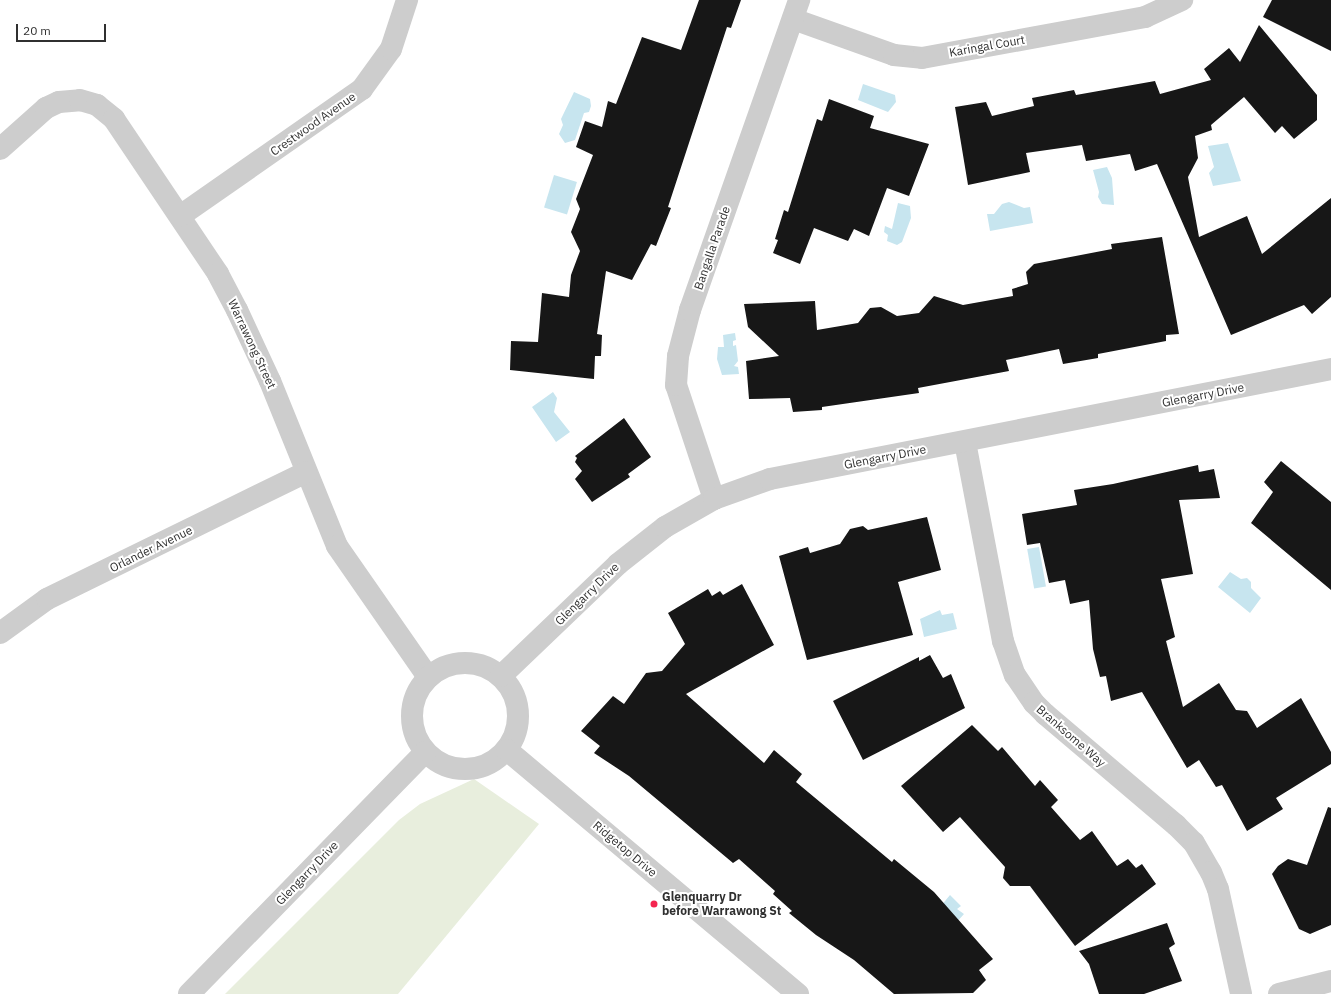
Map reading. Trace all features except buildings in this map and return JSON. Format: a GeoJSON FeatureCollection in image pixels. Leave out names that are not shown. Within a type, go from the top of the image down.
{"type":"FeatureCollection","features":[{"type":"Feature","properties":{"kind":"street","name":"Crestwood Avenue"},"geometry":{"type":"LineString","coordinates":[[180,216],[362,89],[391,49],[407,0]]}},
{"type":"Feature","properties":{"kind":"street","name":"Karingal Court"},"geometry":{"type":"LineString","coordinates":[[796,9],[894,55],[922,58],[1145,17],[1182,0]]}},
{"type":"Feature","properties":{"kind":"street","name":"Bangalla Parade"},"geometry":{"type":"LineString","coordinates":[[714,499],[676,385],[678,356],[690,310],[796,9]]}},
{"type":"Feature","properties":{"kind":"street","name":"Warrawong Street"},"geometry":{"type":"LineString","coordinates":[[0,149],[17,132],[46,108],[59,102],[80,100],[97,105],[114,119],[218,274],[250,335],[330,533],[344,559],[428,677]]}},
{"type":"Feature","properties":{"kind":"street","name":"Glengarry Drive"},"geometry":{"type":"LineString","coordinates":[[501,676],[618,564],[665,526],[714,499],[770,479],[1331,369]]}},
{"type":"Feature","properties":{"kind":"street","name":"Branksome Way"},"geometry":{"type":"LineString","coordinates":[[964,442],[1003,641],[1015,676],[1030,698],[1045,714],[1176,824],[1194,843],[1211,872],[1218,889],[1241,994]]}},
{"type":"Feature","properties":{"kind":"street","name":"Orlander Avenue"},"geometry":{"type":"LineString","coordinates":[[0,633],[47,599],[306,472]]}},
{"type":"Feature","properties":{"kind":"street"},"geometry":{"type":"LineString","coordinates":[[467,663],[488,667],[501,676],[510,686],[519,712],[514,739],[507,750],[495,760],[481,767],[466,770],[451,767],[437,761],[425,752],[418,740],[412,713],[420,687],[428,677],[441,668],[467,663]]}},
{"type":"Feature","properties":{"kind":"street","name":"Ridgetop Drive"},"geometry":{"type":"LineString","coordinates":[[507,750],[798,994]]}},
{"type":"Feature","properties":{"kind":"street","name":"Glengarry Drive"},"geometry":{"type":"LineString","coordinates":[[189,994],[425,752]]}},
{"type":"Feature","properties":{"kind":"street"},"geometry":{"type":"LineString","coordinates":[[1279,994],[1331,981]]}},
{"type":"Feature","properties":{"kind":"green space"},"geometry":{"type":"Polygon","coordinates":[[[474,779],[539,824],[398,994],[225,994],[399,820],[420,804],[474,779]]]}},
{"type":"Feature","properties":{"kind":"water"},"geometry":{"type":"Polygon","coordinates":[[[863,84],[895,95],[896,102],[888,112],[858,100],[863,84]]]}},
{"type":"Feature","properties":{"kind":"water"},"geometry":{"type":"Polygon","coordinates":[[[574,92],[590,99],[591,106],[589,112],[584,113],[575,140],[565,143],[559,134],[563,125],[561,119],[574,92]]]}},
{"type":"Feature","properties":{"kind":"water"},"geometry":{"type":"Polygon","coordinates":[[[1228,143],[1241,181],[1213,186],[1209,173],[1214,167],[1208,146],[1228,143]]]}},
{"type":"Feature","properties":{"kind":"water"},"geometry":{"type":"Polygon","coordinates":[[[1107,167],[1112,178],[1114,205],[1102,204],[1098,197],[1099,192],[1093,170],[1107,167]]]}},
{"type":"Feature","properties":{"kind":"water"},"geometry":{"type":"Polygon","coordinates":[[[554,175],[577,182],[567,215],[544,208],[554,175]]]}},
{"type":"Feature","properties":{"kind":"water"},"geometry":{"type":"Polygon","coordinates":[[[1009,202],[1024,208],[1030,207],[1033,223],[990,231],[987,214],[994,214],[1002,204],[1009,202]]]}},
{"type":"Feature","properties":{"kind":"water"},"geometry":{"type":"Polygon","coordinates":[[[898,203],[910,206],[911,218],[902,242],[897,245],[887,241],[888,235],[884,232],[885,226],[892,229],[898,203]]]}},
{"type":"Feature","properties":{"kind":"water"},"geometry":{"type":"Polygon","coordinates":[[[735,333],[736,340],[733,341],[733,346],[736,345],[738,361],[734,366],[738,367],[739,374],[722,375],[717,359],[718,347],[724,347],[723,335],[735,333]]]}},
{"type":"Feature","properties":{"kind":"water"},"geometry":{"type":"Polygon","coordinates":[[[553,392],[557,398],[554,412],[570,432],[556,442],[532,407],[553,392]]]}},
{"type":"Feature","properties":{"kind":"water"},"geometry":{"type":"Polygon","coordinates":[[[1039,547],[1046,586],[1034,588],[1027,549],[1039,547]]]}},
{"type":"Feature","properties":{"kind":"water"},"geometry":{"type":"Polygon","coordinates":[[[1230,572],[1241,579],[1247,578],[1251,582],[1251,588],[1261,598],[1250,613],[1218,587],[1230,572]]]}},
{"type":"Feature","properties":{"kind":"water"},"geometry":{"type":"Polygon","coordinates":[[[940,610],[942,615],[953,613],[957,629],[924,637],[920,619],[940,610]]]}},
{"type":"Feature","properties":{"kind":"water"},"geometry":{"type":"Polygon","coordinates":[[[950,895],[961,906],[957,909],[964,914],[939,942],[931,918],[950,895]]]}},
{"type":"Feature","properties":{"kind":"place","name":"Glenquarry Dr before Warrawong St"},"geometry":{"type":"Point","coordinates":[654,904]}}]}
